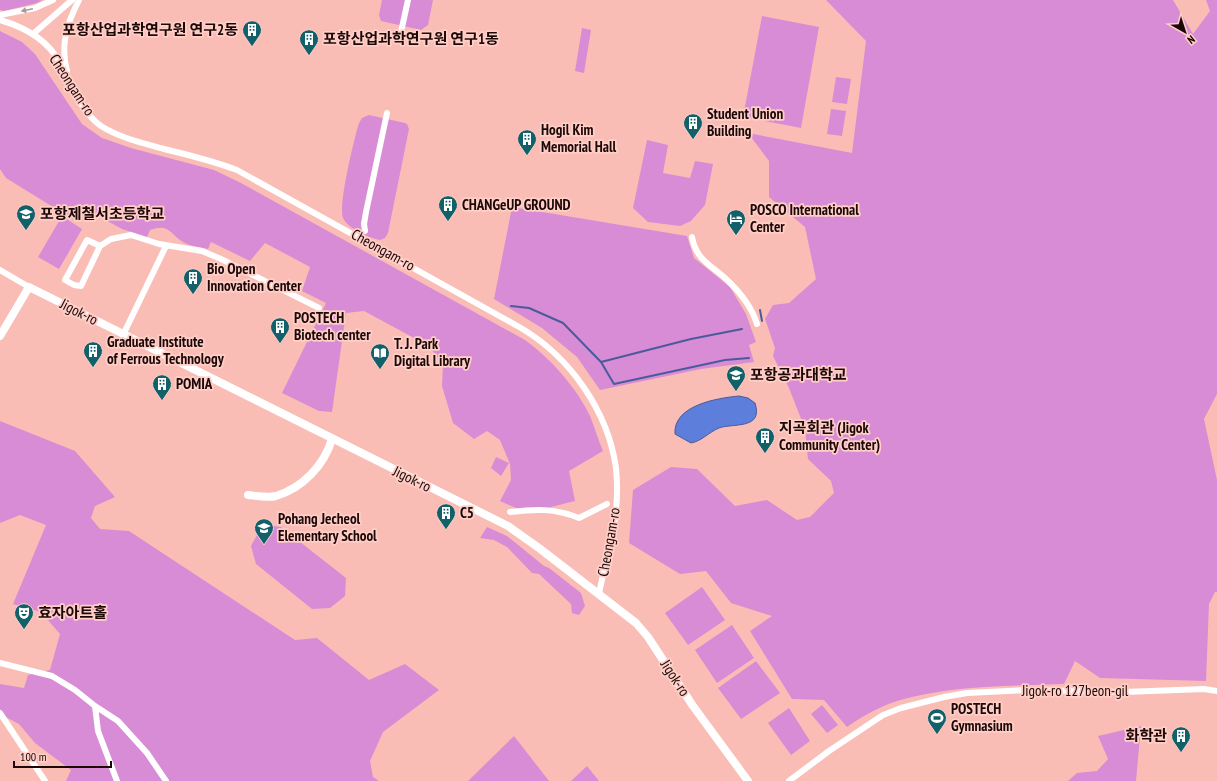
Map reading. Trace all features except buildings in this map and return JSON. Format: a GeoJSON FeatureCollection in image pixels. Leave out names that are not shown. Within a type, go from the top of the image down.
{"type":"FeatureCollection","features":[{"type":"Feature","properties":{"kind":"street"},"geometry":{"type":"LineString","coordinates":[[0,15],[35,8],[53,0]]}},
{"type":"Feature","properties":{"kind":"street"},"geometry":{"type":"LineString","coordinates":[[33,34],[72,0]]}},
{"type":"Feature","properties":{"kind":"street"},"geometry":{"type":"LineString","coordinates":[[72,86],[64,60],[64,40],[71,15],[79,0]]}},
{"type":"Feature","properties":{"kind":"street"},"geometry":{"type":"LineString","coordinates":[[401,32],[408,0]]}},
{"type":"Feature","properties":{"kind":"street","name":"Cheongam-ro"},"geometry":{"type":"LineString","coordinates":[[0,20],[33,34],[43,43],[59,61],[78,100],[92,118],[114,133],[131,140],[200,158],[237,170],[521,328],[549,347],[571,371],[590,397],[606,430],[615,461],[617,490],[614,525],[599,594]]}},
{"type":"Feature","properties":{"kind":"street"},"geometry":{"type":"LineString","coordinates":[[365,231],[364,224],[366,212],[387,113]]}},
{"type":"Feature","properties":{"kind":"street"},"geometry":{"type":"LineString","coordinates":[[100,246],[87,240],[65,280],[74,285],[80,286],[100,246],[111,240],[131,235],[166,246],[212,254],[320,308]]}},
{"type":"Feature","properties":{"kind":"street"},"geometry":{"type":"LineString","coordinates":[[692,237],[696,252],[734,287],[754,314],[757,324]]}},
{"type":"Feature","properties":{"kind":"street"},"geometry":{"type":"LineString","coordinates":[[123,335],[166,246]]}},
{"type":"Feature","properties":{"kind":"street","name":"Jigok-ro"},"geometry":{"type":"LineString","coordinates":[[0,270],[29,287],[123,335],[508,526],[630,617],[648,637],[693,706],[748,781]]}},
{"type":"Feature","properties":{"kind":"street"},"geometry":{"type":"LineString","coordinates":[[0,336],[29,287]]}},
{"type":"Feature","properties":{"kind":"street"},"geometry":{"type":"LineString","coordinates":[[248,495],[274,496],[302,483],[320,463],[332,439]]}},
{"type":"Feature","properties":{"kind":"street"},"geometry":{"type":"LineString","coordinates":[[510,512],[533,509],[561,511],[579,518],[607,504]]}},
{"type":"Feature","properties":{"kind":"street"},"geometry":{"type":"LineString","coordinates":[[0,663],[52,676],[75,690],[95,706],[118,721],[147,753],[166,781]]}},
{"type":"Feature","properties":{"kind":"street","name":"Jigok-ro 127beon-gil"},"geometry":{"type":"LineString","coordinates":[[789,781],[829,751],[887,713],[944,697],[967,693],[1027,690],[1124,692],[1197,689],[1217,690]]}},
{"type":"Feature","properties":{"kind":"street"},"geometry":{"type":"LineString","coordinates":[[95,706],[98,731],[117,781]]}},
{"type":"Feature","properties":{"kind":"street"},"geometry":{"type":"LineString","coordinates":[[0,713],[45,781]]}},
{"type":"Feature","properties":{"kind":"shaded area"},"geometry":{"type":"Polygon","coordinates":[[[0,0],[42,0],[37,3],[4,11],[0,10],[0,0]]]}},
{"type":"Feature","properties":{"kind":"shaded area"},"geometry":{"type":"Polygon","coordinates":[[[382,0],[433,0],[428,25],[421,30],[381,21],[379,15],[382,0]]]}},
{"type":"Feature","properties":{"kind":"shaded area"},"geometry":{"type":"Polygon","coordinates":[[[826,0],[1173,0],[1193,34],[1210,11],[1206,0],[1217,0],[1217,394],[1204,419],[1217,480],[1217,592],[1215,592],[1209,604],[1206,681],[1100,678],[1075,661],[1064,684],[984,687],[923,694],[882,707],[867,714],[847,727],[824,700],[792,699],[750,631],[772,616],[731,603],[706,571],[680,574],[629,543],[633,490],[671,467],[697,469],[735,506],[767,500],[797,520],[810,517],[834,493],[831,481],[808,459],[805,429],[789,388],[773,356],[775,348],[765,319],[773,305],[789,303],[816,279],[805,227],[769,197],[769,161],[748,133],[852,153],[866,41],[826,0]]]}},
{"type":"Feature","properties":{"kind":"shaded area"},"geometry":{"type":"Polygon","coordinates":[[[762,16],[819,27],[801,128],[743,117],[762,16]]]}},
{"type":"Feature","properties":{"kind":"shaded area"},"geometry":{"type":"Polygon","coordinates":[[[582,28],[591,30],[584,73],[575,71],[582,28]]]}},
{"type":"Feature","properties":{"kind":"shaded area"},"geometry":{"type":"Polygon","coordinates":[[[0,31],[22,42],[35,54],[82,124],[102,138],[131,148],[214,170],[241,183],[525,340],[534,347],[562,374],[578,395],[590,416],[603,451],[569,471],[575,501],[527,513],[500,501],[511,480],[510,464],[500,440],[487,431],[474,439],[453,423],[442,386],[443,365],[429,346],[364,311],[346,313],[332,412],[319,411],[282,393],[326,303],[302,291],[310,267],[265,243],[250,261],[211,242],[208,249],[188,244],[178,239],[165,228],[150,230],[147,237],[122,229],[87,210],[74,220],[6,178],[0,169],[0,31]]]}},
{"type":"Feature","properties":{"kind":"shaded area"},"geometry":{"type":"Polygon","coordinates":[[[836,77],[851,79],[847,104],[832,102],[836,77]]]}},
{"type":"Feature","properties":{"kind":"shaded area"},"geometry":{"type":"Polygon","coordinates":[[[831,109],[846,111],[842,136],[827,134],[831,109]]]}},
{"type":"Feature","properties":{"kind":"shaded area"},"geometry":{"type":"Polygon","coordinates":[[[369,115],[405,123],[409,129],[388,233],[385,238],[380,240],[365,235],[354,229],[345,222],[342,211],[347,172],[359,123],[362,118],[369,115]]]}},
{"type":"Feature","properties":{"kind":"shaded area"},"geometry":{"type":"Polygon","coordinates":[[[647,140],[668,145],[663,173],[690,178],[695,161],[713,164],[705,205],[691,221],[680,226],[648,222],[633,208],[647,140]]]}},
{"type":"Feature","properties":{"kind":"shaded area"},"geometry":{"type":"Polygon","coordinates":[[[512,207],[687,236],[694,258],[730,287],[746,314],[756,342],[749,345],[754,362],[701,369],[600,390],[577,357],[542,328],[494,299],[512,207]]]}},
{"type":"Feature","properties":{"kind":"shaded area"},"geometry":{"type":"Polygon","coordinates":[[[62,216],[82,229],[59,269],[38,257],[62,216]]]}},
{"type":"Feature","properties":{"kind":"shaded area"},"geometry":{"type":"Polygon","coordinates":[[[0,421],[75,451],[115,497],[95,506],[91,518],[100,529],[129,531],[295,640],[317,638],[369,680],[405,664],[439,690],[383,732],[370,761],[373,777],[379,781],[66,781],[71,770],[35,743],[19,724],[0,714],[0,684],[24,688],[28,675],[50,670],[60,634],[41,612],[13,604],[46,525],[20,515],[0,523],[0,421]]]}},
{"type":"Feature","properties":{"kind":"shaded area"},"geometry":{"type":"Polygon","coordinates":[[[496,457],[509,463],[501,476],[491,468],[496,457]]]}},
{"type":"Feature","properties":{"kind":"shaded area"},"geometry":{"type":"Polygon","coordinates":[[[267,525],[281,527],[346,578],[345,596],[330,608],[312,609],[256,564],[251,546],[258,533],[267,525]]]}},
{"type":"Feature","properties":{"kind":"shaded area"},"geometry":{"type":"Polygon","coordinates":[[[487,527],[507,536],[581,593],[585,606],[579,615],[572,613],[571,604],[539,574],[532,573],[507,547],[494,540],[480,538],[487,527]]]}},
{"type":"Feature","properties":{"kind":"shaded area"},"geometry":{"type":"Polygon","coordinates":[[[702,587],[725,620],[688,645],[665,613],[702,587]]]}},
{"type":"Feature","properties":{"kind":"shaded area"},"geometry":{"type":"Polygon","coordinates":[[[732,625],[754,658],[717,683],[695,650],[732,625]]]}},
{"type":"Feature","properties":{"kind":"shaded area"},"geometry":{"type":"Polygon","coordinates":[[[756,661],[780,693],[741,719],[718,688],[756,661]]]}},
{"type":"Feature","properties":{"kind":"shaded area"},"geometry":{"type":"Polygon","coordinates":[[[822,705],[838,725],[827,733],[811,714],[822,705]]]}},
{"type":"Feature","properties":{"kind":"shaded area"},"geometry":{"type":"Polygon","coordinates":[[[789,708],[810,741],[791,755],[768,723],[789,708]]]}},
{"type":"Feature","properties":{"kind":"shaded area"},"geometry":{"type":"Polygon","coordinates":[[[1141,726],[1136,781],[1068,781],[1077,773],[1097,771],[1108,759],[1098,736],[1141,726]]]}},
{"type":"Feature","properties":{"kind":"shaded area"},"geometry":{"type":"Polygon","coordinates":[[[514,736],[549,781],[468,781],[514,736]]]}},
{"type":"Feature","properties":{"kind":"shaded area"},"geometry":{"type":"Polygon","coordinates":[[[587,766],[599,781],[571,781],[587,766]]]}},
{"type":"Feature","properties":{"kind":"water"},"geometry":{"type":"Polygon","coordinates":[[[739,396],[748,398],[755,403],[757,412],[755,418],[751,421],[745,424],[719,428],[691,443],[675,434],[676,424],[681,416],[689,410],[709,401],[739,396]]]}},
{"type":"Feature","properties":{"kind":"waterway"},"geometry":{"type":"LineString","coordinates":[[511,306],[529,308],[563,323],[601,362],[614,384],[725,360],[749,358]]}},
{"type":"Feature","properties":{"kind":"waterway"},"geometry":{"type":"LineString","coordinates":[[760,310],[762,321]]}},
{"type":"Feature","properties":{"kind":"waterway"},"geometry":{"type":"LineString","coordinates":[[601,362],[691,339],[742,329]]}},
{"type":"Feature","properties":{"kind":"place","name":"포항산업과학연구원 연구2동"},"geometry":{"type":"Point","coordinates":[252,47]}},
{"type":"Feature","properties":{"kind":"place","name":"포항산업과학연구원 연구1동"},"geometry":{"type":"Point","coordinates":[309,56]}},
{"type":"Feature","properties":{"kind":"place","name":"Student Union Building"},"geometry":{"type":"Point","coordinates":[693,140]}},
{"type":"Feature","properties":{"kind":"place","name":"Hogil Kim Memorial Hall"},"geometry":{"type":"Point","coordinates":[527,156]}},
{"type":"Feature","properties":{"kind":"place","name":"CHANGeUP GROUND"},"geometry":{"type":"Point","coordinates":[448,222]}},
{"type":"Feature","properties":{"kind":"place","name":"포항제철서초등학교"},"geometry":{"type":"Point","coordinates":[26,231]}},
{"type":"Feature","properties":{"kind":"place","name":"POSCO International Center"},"geometry":{"type":"Point","coordinates":[736,236]}},
{"type":"Feature","properties":{"kind":"place","name":"Bio Open Innovation Center"},"geometry":{"type":"Point","coordinates":[193,295]}},
{"type":"Feature","properties":{"kind":"place","name":"POSTECH Biotech center"},"geometry":{"type":"Point","coordinates":[280,344]}},
{"type":"Feature","properties":{"kind":"place","name":"Graduate Institute of Ferrous Technology"},"geometry":{"type":"Point","coordinates":[93,368]}},
{"type":"Feature","properties":{"kind":"place","name":"T. J. Park Digital Library"},"geometry":{"type":"Point","coordinates":[380,370]}},
{"type":"Feature","properties":{"kind":"place","name":"포항공과대학교"},"geometry":{"type":"Point","coordinates":[736,392]}},
{"type":"Feature","properties":{"kind":"place","name":"POMIA"},"geometry":{"type":"Point","coordinates":[162,401]}},
{"type":"Feature","properties":{"kind":"place","name":"지곡회관 (Jigok Community Center)"},"geometry":{"type":"Point","coordinates":[765,454]}},
{"type":"Feature","properties":{"kind":"place","name":"C5"},"geometry":{"type":"Point","coordinates":[446,530]}},
{"type":"Feature","properties":{"kind":"place","name":"Pohang Jecheol Elementary School"},"geometry":{"type":"Point","coordinates":[264,545]}},
{"type":"Feature","properties":{"kind":"place","name":"효자아트홀"},"geometry":{"type":"Point","coordinates":[24,630]}},
{"type":"Feature","properties":{"kind":"place","name":"POSTECH Gymnasium"},"geometry":{"type":"Point","coordinates":[937,735]}},
{"type":"Feature","properties":{"kind":"place","name":"화학관"},"geometry":{"type":"Point","coordinates":[1181,753]}}]}
